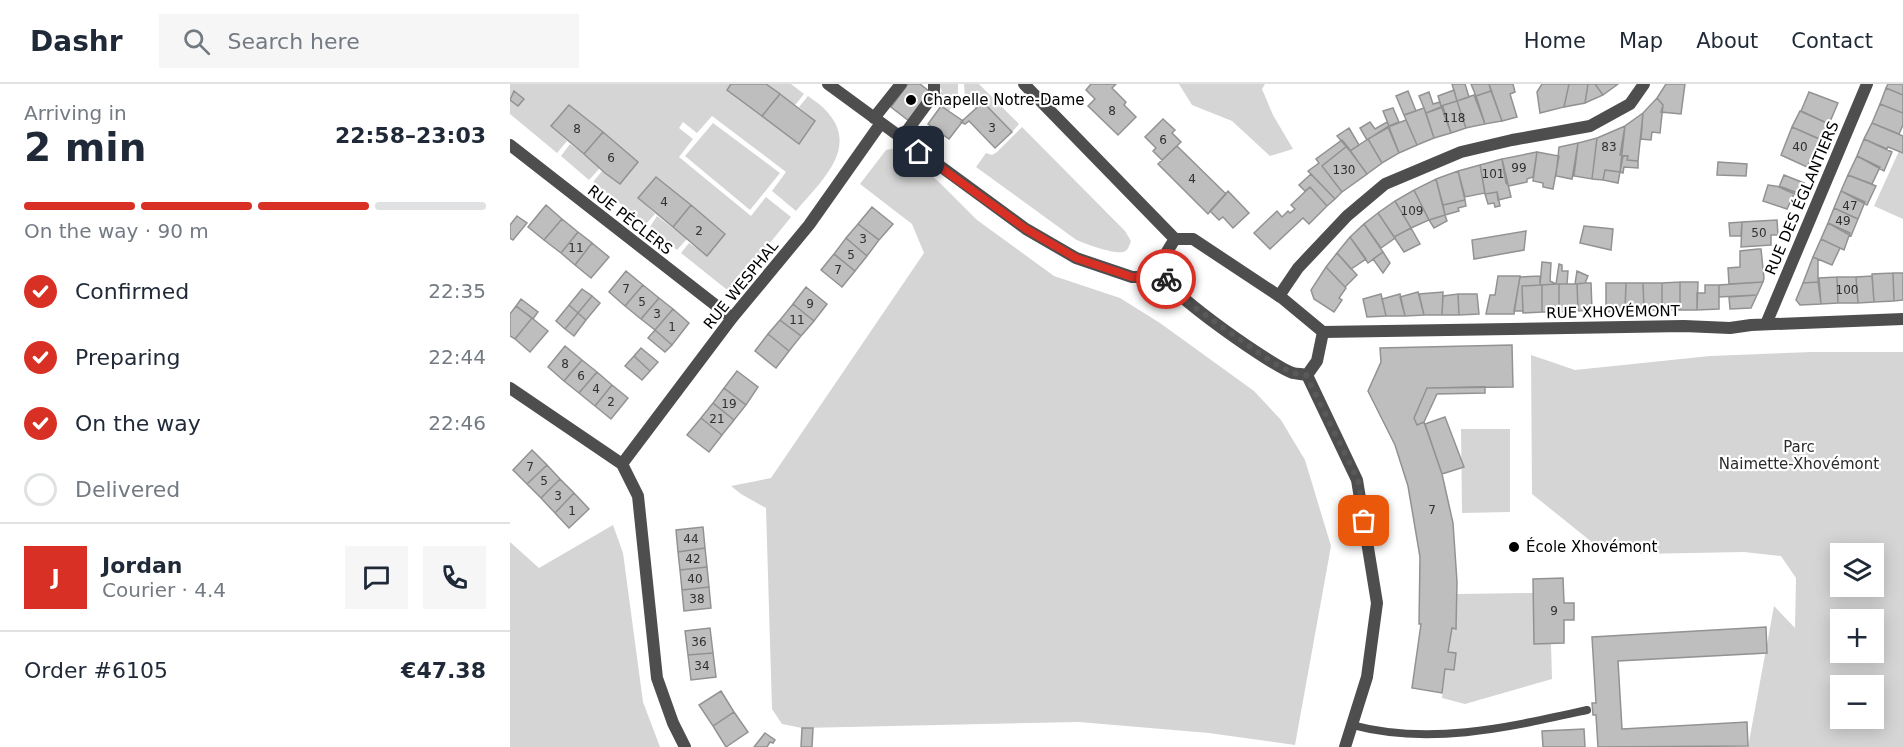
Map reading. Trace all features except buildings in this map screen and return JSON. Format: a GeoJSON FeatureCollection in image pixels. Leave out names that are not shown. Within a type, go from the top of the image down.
{"type":"FeatureCollection","features":[{"type":"Feature","properties":{"kind":"street"},"geometry":{"type":"LineString","coordinates":[[828,84],[1026,229],[1076,258],[1132,277],[1164,277]]}},
{"type":"Feature","properties":{"kind":"street","name":"RUE WESPHAL"},"geometry":{"type":"LineString","coordinates":[[621,464],[732,318],[809,225],[901,84]]}},
{"type":"Feature","properties":{"kind":"street"},"geometry":{"type":"LineString","coordinates":[[901,139],[934,94],[934,84]]}},
{"type":"Feature","properties":{"kind":"street"},"geometry":{"type":"LineString","coordinates":[[1024,84],[1176,239],[1193,239],[1279,296],[1323,332],[1317,361],[1306,375]]}},
{"type":"Feature","properties":{"kind":"street"},"geometry":{"type":"LineString","coordinates":[[1279,296],[1298,268],[1347,216],[1385,184],[1461,152],[1590,126],[1630,104],[1644,84]]}},
{"type":"Feature","properties":{"kind":"street","name":"RUE DES ÉGLANTIERS"},"geometry":{"type":"LineString","coordinates":[[1766,324],[1866,84]]}},
{"type":"Feature","properties":{"kind":"street","name":"RUE PÉCLERS"},"geometry":{"type":"LineString","coordinates":[[510,145],[732,318]]}},
{"type":"Feature","properties":{"kind":"street"},"geometry":{"type":"LineString","coordinates":[[1176,239],[1162,259],[1164,277],[1180,297],[1272,362],[1292,373],[1306,375]]}},
{"type":"Feature","properties":{"kind":"street","name":"RUE XHOVÉMONT"},"geometry":{"type":"LineString","coordinates":[[1323,332],[1684,326],[1730,328],[1766,324],[1903,319]]}},
{"type":"Feature","properties":{"kind":"street"},"geometry":{"type":"LineString","coordinates":[[1306,375],[1358,480],[1377,603],[1367,677],[1345,747]]}},
{"type":"Feature","properties":{"kind":"street"},"geometry":{"type":"LineString","coordinates":[[510,388],[621,464],[638,496],[657,678],[673,723],[686,747]]}},
{"type":"Feature","properties":{"kind":"lane"},"geometry":{"type":"LineString","coordinates":[[1352,725],[1381,733],[1424,736],[1506,727],[1587,710]]}},
{"type":"Feature","properties":{"kind":"green space"},"geometry":{"type":"Polygon","coordinates":[[[510,84],[731,84],[799,143],[815,121],[799,107],[808,96],[827,111],[837,127],[840,141],[838,153],[824,178],[796,211],[772,191],[786,172],[712,116],[697,133],[683,122],[679,128],[693,139],[679,157],[751,216],[766,197],[791,217],[736,285],[732,289],[726,289],[681,253],[689,243],[707,255],[725,234],[656,177],[638,198],[655,214],[646,224],[593,182],[602,171],[605,173],[638,162],[569,105],[551,126],[567,141],[557,153],[510,114],[510,84]]]}},
{"type":"Feature","properties":{"kind":"green space"},"geometry":{"type":"Polygon","coordinates":[[[766,84],[791,84],[804,94],[793,105],[766,84]]]}},
{"type":"Feature","properties":{"kind":"green space"},"geometry":{"type":"Polygon","coordinates":[[[938,84],[958,84],[958,97],[949,111],[933,102],[942,91],[938,84]]]}},
{"type":"Feature","properties":{"kind":"green space"},"geometry":{"type":"Polygon","coordinates":[[[964,84],[979,84],[1019,124],[1012,132],[984,102],[976,109],[965,97],[964,84]]]}},
{"type":"Feature","properties":{"kind":"green space"},"geometry":{"type":"Polygon","coordinates":[[[1179,84],[1265,84],[1262,89],[1273,115],[1293,149],[1270,156],[1232,121],[1192,105],[1179,84]]]}},
{"type":"Feature","properties":{"kind":"green space"},"geometry":{"type":"Polygon","coordinates":[[[713,123],[780,173],[750,210],[685,156],[713,123]]]}},
{"type":"Feature","properties":{"kind":"green space"},"geometry":{"type":"Polygon","coordinates":[[[1022,127],[1125,231],[1131,241],[1126,251],[1106,250],[1075,239],[976,167],[986,153],[992,155],[997,152],[1022,127]]]}},
{"type":"Feature","properties":{"kind":"green space"},"geometry":{"type":"Polygon","coordinates":[[[570,144],[599,166],[589,180],[561,156],[570,144]]]}},
{"type":"Feature","properties":{"kind":"green space"},"geometry":{"type":"Polygon","coordinates":[[[897,148],[938,181],[977,220],[1054,276],[1120,298],[1160,323],[1254,391],[1281,420],[1305,460],[1331,546],[1295,745],[1209,733],[1079,722],[802,728],[782,724],[772,709],[766,508],[731,486],[771,478],[924,253],[912,224],[860,184],[886,150],[897,148]]]}},
{"type":"Feature","properties":{"kind":"green space"},"geometry":{"type":"Polygon","coordinates":[[[1899,151],[1903,153],[1903,219],[1874,206],[1899,151]]]}},
{"type":"Feature","properties":{"kind":"green space"},"geometry":{"type":"Polygon","coordinates":[[[657,216],[686,238],[677,250],[650,227],[657,216]]]}},
{"type":"Feature","properties":{"kind":"green space","name":"Parc Naimette-Xhovémont"},"geometry":{"type":"Polygon","coordinates":[[[1812,352],[1903,352],[1903,747],[1748,747],[1774,606],[1795,628],[1796,578],[1781,556],[1744,552],[1638,554],[1593,543],[1532,494],[1531,355],[1575,370],[1710,356],[1812,352]]]}},
{"type":"Feature","properties":{"kind":"green space"},"geometry":{"type":"Polygon","coordinates":[[[1461,429],[1510,429],[1510,512],[1462,513],[1461,429]]]}},
{"type":"Feature","properties":{"kind":"green space"},"geometry":{"type":"Polygon","coordinates":[[[613,525],[623,553],[643,702],[660,747],[510,747],[510,542],[539,568],[613,525]]]}},
{"type":"Feature","properties":{"kind":"green space"},"geometry":{"type":"Polygon","coordinates":[[[1533,593],[1535,644],[1551,644],[1552,679],[1465,704],[1442,698],[1445,669],[1454,670],[1456,653],[1448,652],[1452,628],[1456,629],[1457,594],[1533,593]]]}},
{"type":"Feature","properties":{"kind":"way so far"},"geometry":{"type":"LineString","coordinates":[[1166,279],[1180,297],[1272,362],[1292,373],[1306,375],[1313,384],[1358,480],[1364,521]]}},
{"type":"Feature","properties":{"kind":"place","name":"Chapelle Notre-Dame"},"geometry":{"type":"Point","coordinates":[911,100]}},
{"type":"Feature","properties":{"kind":"place","name":"École Xhovémont"},"geometry":{"type":"Point","coordinates":[1514,547]}},
{"type":"Feature","properties":{"kind":"route"},"geometry":{"type":"LineString","coordinates":[[919,152],[1026,229],[1076,258],[1132,277],[1164,277],[1166,279]]}}]}
